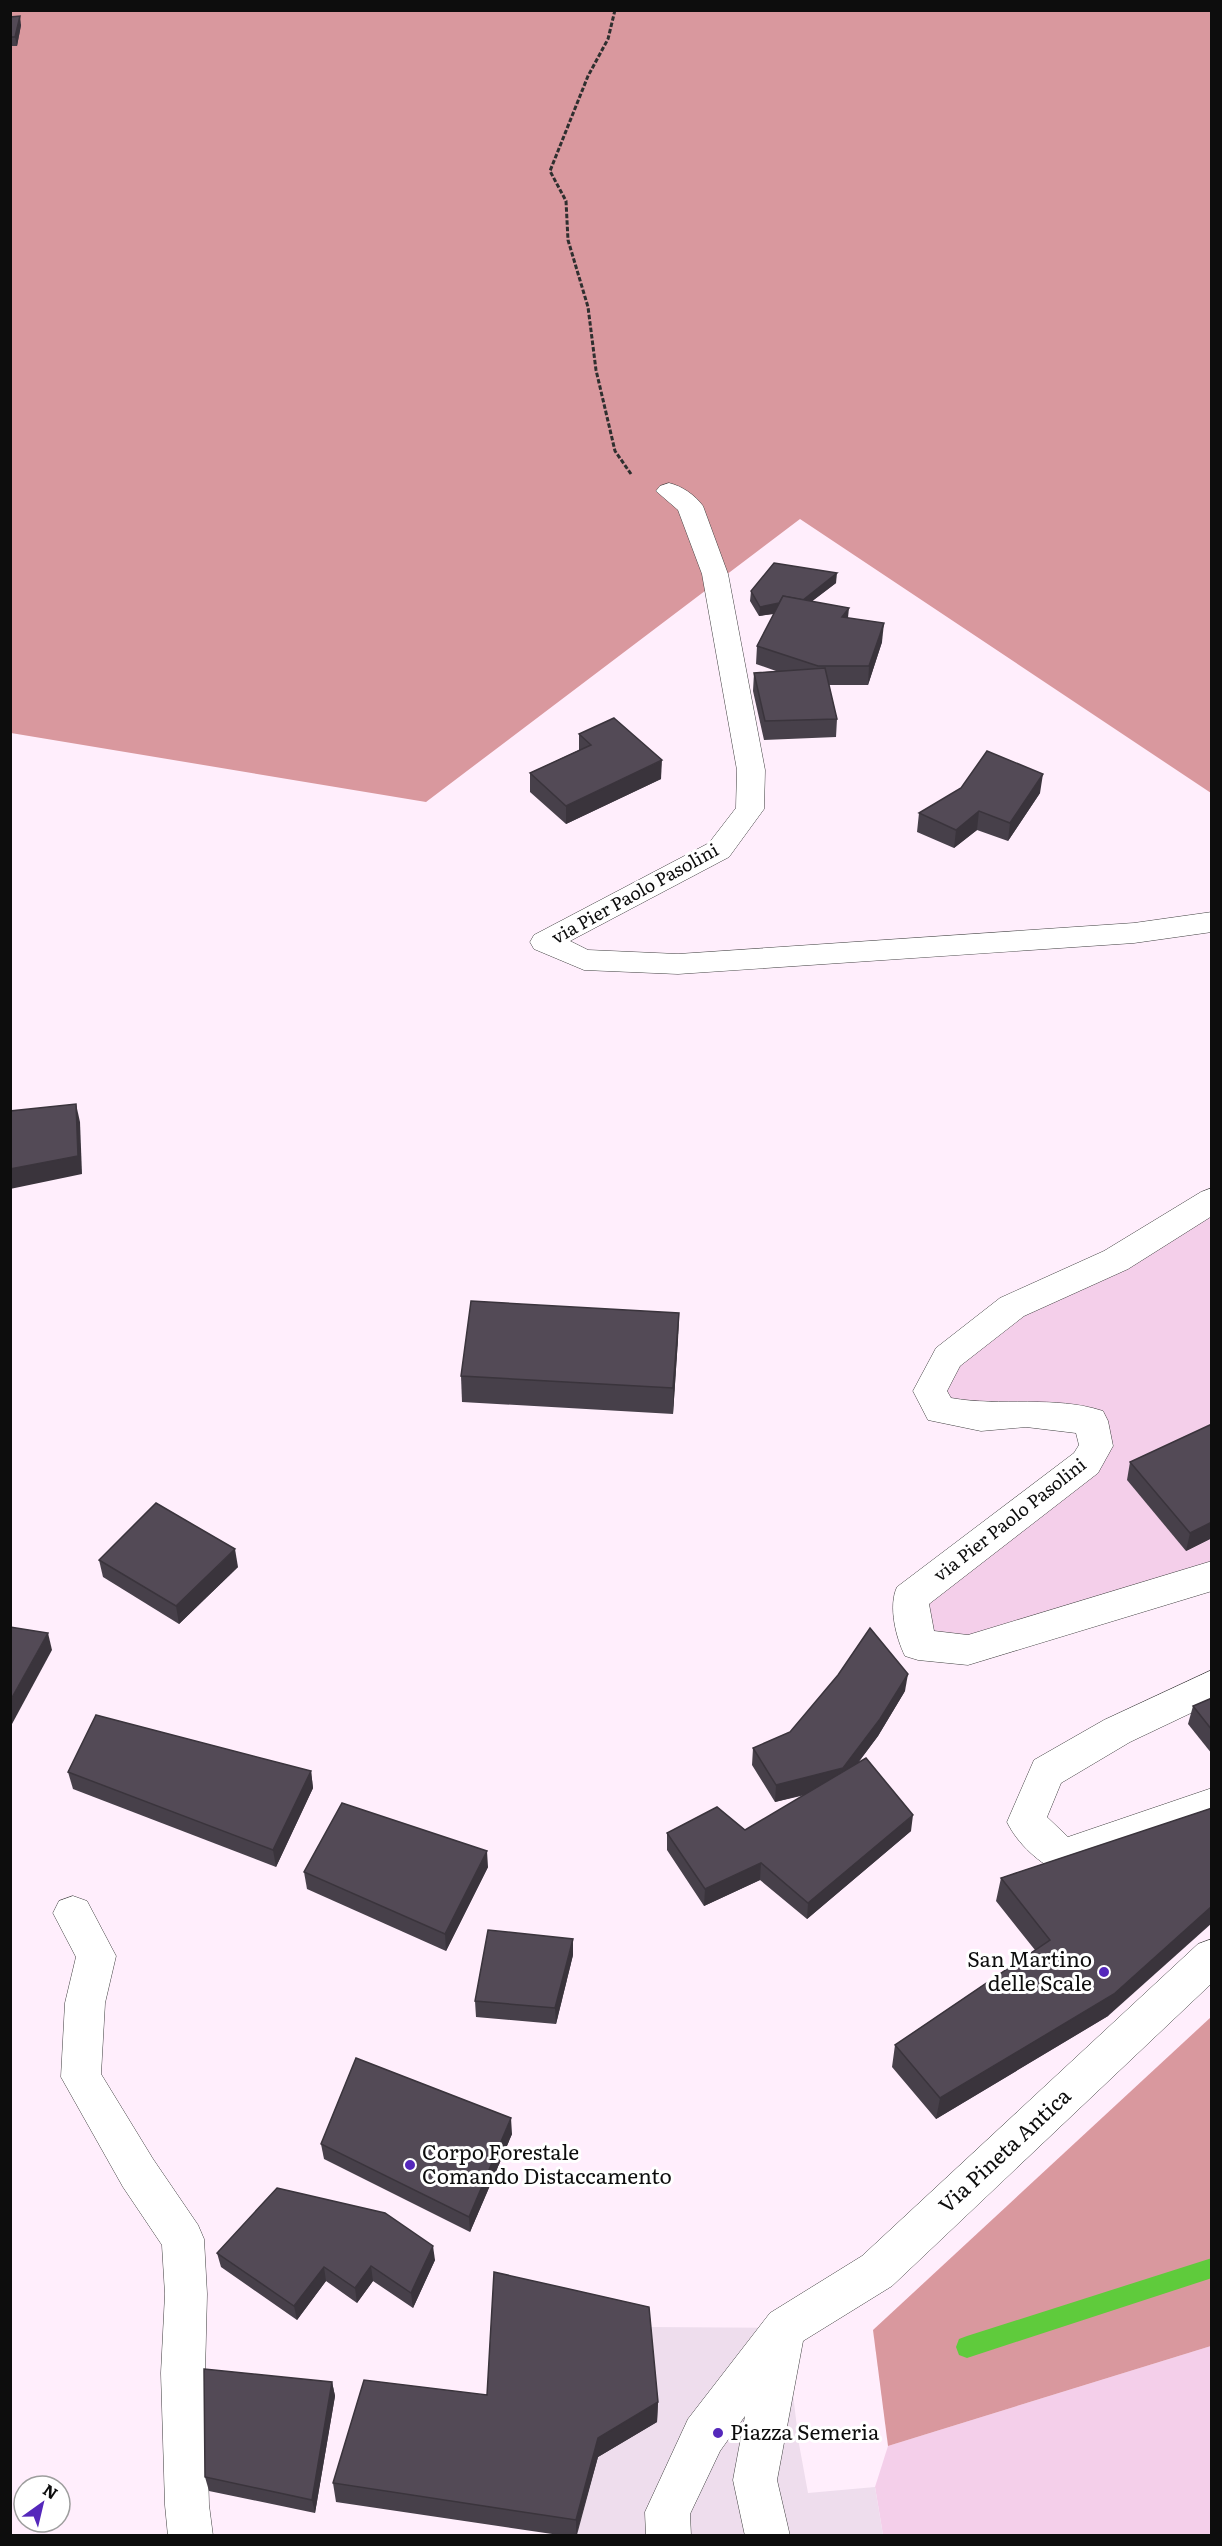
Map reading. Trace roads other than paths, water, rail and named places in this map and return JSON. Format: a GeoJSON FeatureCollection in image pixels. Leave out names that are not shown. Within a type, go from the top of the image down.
{"type":"FeatureCollection","features":[{"type":"Feature","properties":{"kind":"street","name":"via Pier Paolo Pasolini"},"geometry":{"type":"LineString","coordinates":[[669,491],[690,506],[715,574],[751,770],[750,809],[718,850],[545,942],[584,960],[678,964],[1134,933],[1212,922]]}},
{"type":"Feature","properties":{"kind":"street","name":"via Pier Paolo Pasolini"},"geometry":{"type":"LineString","coordinates":[[1212,1200],[1116,1260],[1012,1307],[948,1357],[930,1391],[940,1410],[981,1417],[1026,1414],[1091,1421],[1096,1446],[1086,1463],[910,1598],[918,1645],[968,1650],[1212,1576]]}},
{"type":"Feature","properties":{"kind":"street"},"geometry":{"type":"LineString","coordinates":[[1212,1685],[1117,1731],[1047,1772],[1026,1822],[1062,1856],[1212,1804]]}},
{"type":"Feature","properties":{"kind":"street"},"geometry":{"type":"LineString","coordinates":[[73,1913],[96,1956],[85,2003],[81,2077],[138,2173],[183,2240],[186,2294],[184,2395],[191,2535]]}},
{"type":"Feature","properties":{"kind":"street","name":"Via Pineta Antica"},"geometry":{"type":"LineString","coordinates":[[785,2328],[877,2271],[1212,1957]]}},
{"type":"Feature","properties":{"kind":"street"},"geometry":{"type":"LineString","coordinates":[[669,2535],[667,2512],[704,2435],[785,2328]]}},
{"type":"Feature","properties":{"kind":"street"},"geometry":{"type":"LineString","coordinates":[[768,2535],[755,2480],[785,2328]]}},
{"type":"Feature","properties":{"kind":"waterway"},"geometry":{"type":"LineString","coordinates":[[967,2347],[1212,2268]]}},
{"type":"Feature","properties":{"kind":"place","name":"San Martino delle Scale"},"geometry":{"type":"Point","coordinates":[1104,1972]}},
{"type":"Feature","properties":{"kind":"place","name":"Corpo Forestale Comando Distaccamento"},"geometry":{"type":"Point","coordinates":[410,2165]}},
{"type":"Feature","properties":{"kind":"place","name":"Piazza Semeria"},"geometry":{"type":"Point","coordinates":[718,2433]}}]}
